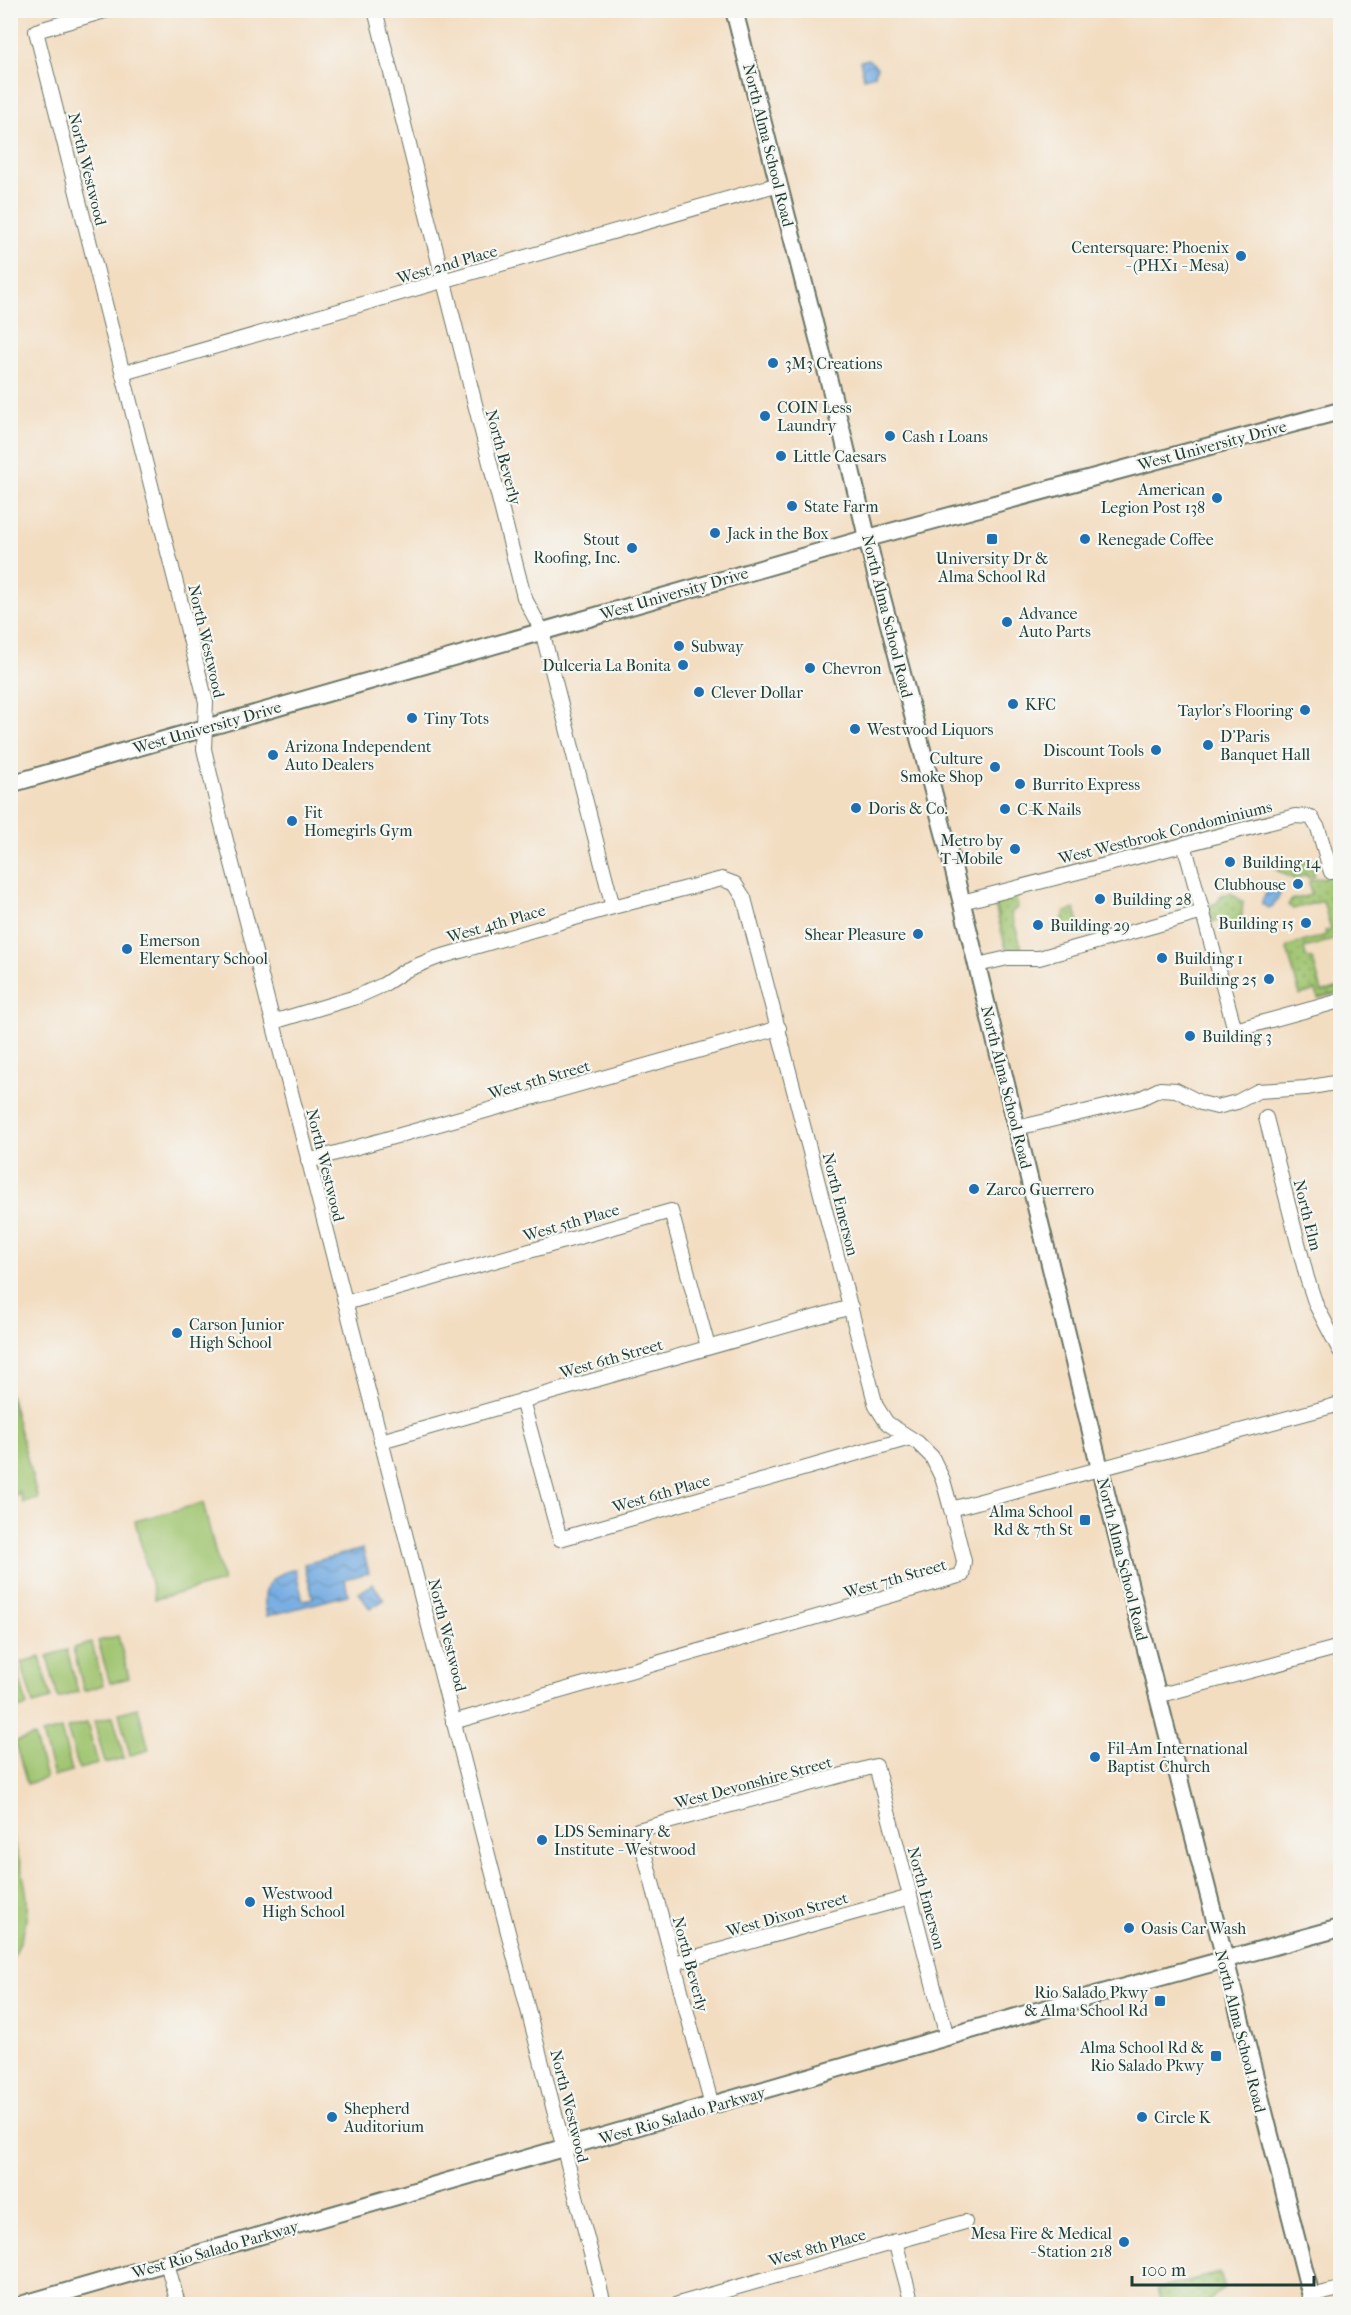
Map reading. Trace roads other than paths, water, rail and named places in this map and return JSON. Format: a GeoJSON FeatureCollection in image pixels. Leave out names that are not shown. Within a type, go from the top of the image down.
{"type":"FeatureCollection","features":[{"type":"Feature","properties":{"kind":"main road","name":"North Alma School Road"},"geometry":{"type":"LineString","coordinates":[[734,10],[876,575],[962,902],[1157,1696],[1312,2300]]}},
{"type":"Feature","properties":{"kind":"main road","name":"West University Drive"},"geometry":{"type":"LineString","coordinates":[[10,784],[868,538],[1341,411]]}},
{"type":"Feature","properties":{"kind":"main road","name":"West Rio Salado Parkway"},"geometry":{"type":"LineString","coordinates":[[24,2304],[947,2037],[1341,1928]]}},
{"type":"Feature","properties":{"kind":"street","name":"North Westwood"},"geometry":{"type":"LineString","coordinates":[[108,10],[36,31],[207,705],[204,753],[604,2304]]}},
{"type":"Feature","properties":{"kind":"street","name":"North Beverly"},"geometry":{"type":"LineString","coordinates":[[375,10],[442,282],[524,597],[542,631],[613,907]]}},
{"type":"Feature","properties":{"kind":"street","name":"West 2nd Place"},"geometry":{"type":"LineString","coordinates":[[123,373],[779,184]]}},
{"type":"Feature","properties":{"kind":"street","name":"West Westbrook Condominiums"},"geometry":{"type":"LineString","coordinates":[[962,902],[1295,816],[1311,817],[1318,828],[1331,872],[1341,869]]}},
{"type":"Feature","properties":{"kind":"street"},"geometry":{"type":"LineString","coordinates":[[1184,844],[1234,1030],[1341,1001]]}},
{"type":"Feature","properties":{"kind":"street","name":"West 4th Place"},"geometry":{"type":"LineString","coordinates":[[273,1022],[356,997],[383,986],[406,970],[436,958],[613,907],[722,879],[735,884]]}},
{"type":"Feature","properties":{"kind":"street","name":"North Emerson"},"geometry":{"type":"LineString","coordinates":[[735,884],[744,898],[876,1406],[887,1423],[910,1438],[932,1457],[943,1480],[951,1509]]}},
{"type":"Feature","properties":{"kind":"street"},"geometry":{"type":"LineString","coordinates":[[977,965],[1008,958],[1039,958],[1203,912]]}},
{"type":"Feature","properties":{"kind":"street","name":"West 5th Street"},"geometry":{"type":"LineString","coordinates":[[308,1161],[779,1028]]}},
{"type":"Feature","properties":{"kind":"street"},"geometry":{"type":"LineString","coordinates":[[1017,1128],[1139,1099],[1160,1089],[1176,1090],[1201,1103],[1217,1107],[1237,1102],[1258,1091],[1306,1088],[1341,1082]]}},
{"type":"Feature","properties":{"kind":"street","name":"North Elm"},"geometry":{"type":"LineString","coordinates":[[1266,1118],[1307,1278],[1316,1305],[1341,1351]]}},
{"type":"Feature","properties":{"kind":"street","name":"West 5th Place"},"geometry":{"type":"LineString","coordinates":[[345,1303],[671,1211],[708,1347]]}},
{"type":"Feature","properties":{"kind":"street","name":"West 6th Street"},"geometry":{"type":"LineString","coordinates":[[381,1441],[851,1307]]}},
{"type":"Feature","properties":{"kind":"street","name":"West 6th Place"},"geometry":{"type":"LineString","coordinates":[[522,1400],[560,1539],[910,1438]]}},
{"type":"Feature","properties":{"kind":"street"},"geometry":{"type":"LineString","coordinates":[[951,1509],[1341,1404]]}},
{"type":"Feature","properties":{"kind":"street","name":"West 7th Street"},"geometry":{"type":"LineString","coordinates":[[453,1722],[962,1575],[964,1561],[951,1509]]}},
{"type":"Feature","properties":{"kind":"street"},"geometry":{"type":"LineString","coordinates":[[1157,1696],[1341,1647]]}},
{"type":"Feature","properties":{"kind":"street","name":"North Emerson"},"geometry":{"type":"LineString","coordinates":[[876,1766],[947,2037]]}},
{"type":"Feature","properties":{"kind":"street","name":"West Devonshire Street"},"geometry":{"type":"LineString","coordinates":[[638,1830],[876,1766]]}},
{"type":"Feature","properties":{"kind":"street","name":"North Beverly"},"geometry":{"type":"LineString","coordinates":[[638,1830],[712,2106]]}},
{"type":"Feature","properties":{"kind":"street","name":"West Dixon Street"},"geometry":{"type":"LineString","coordinates":[[674,1963],[910,1897]]}},
{"type":"Feature","properties":{"kind":"street","name":"West 8th Place"},"geometry":{"type":"LineString","coordinates":[[678,2304],[965,2222]]}},
{"type":"Feature","properties":{"kind":"street"},"geometry":{"type":"LineString","coordinates":[[895,2241],[912,2304]]}},
{"type":"Feature","properties":{"kind":"street"},"geometry":{"type":"LineString","coordinates":[[167,2263],[178,2304]]}},
{"type":"Feature","properties":{"kind":"street"},"geometry":{"type":"LineString","coordinates":[[1312,2300],[1341,2289]]}},
{"type":"Feature","properties":{"kind":"water"},"geometry":{"type":"Polygon","coordinates":[[[868,59],[877,67],[875,75],[864,78],[860,61],[868,59]]]}},
{"type":"Feature","properties":{"kind":"water"},"geometry":{"type":"Polygon","coordinates":[[[1275,882],[1283,889],[1273,906],[1269,908],[1262,904],[1262,901],[1271,884],[1275,882]]]}},
{"type":"Feature","properties":{"kind":"water"},"geometry":{"type":"Polygon","coordinates":[[[363,1549],[369,1573],[345,1579],[348,1595],[267,1616],[265,1598],[268,1585],[272,1580],[295,1569],[303,1600],[313,1598],[304,1564],[363,1549]]]}},
{"type":"Feature","properties":{"kind":"water"},"geometry":{"type":"Polygon","coordinates":[[[373,1584],[384,1600],[370,1609],[359,1593],[373,1584]]]}},
{"type":"Feature","properties":{"kind":"place","name":"Centersquare: Phoenix - (PHX1 - Mesa)"},"geometry":{"type":"Point","coordinates":[1241,256]}},
{"type":"Feature","properties":{"kind":"place","name":"3M3 Creations"},"geometry":{"type":"Point","coordinates":[773,363]}},
{"type":"Feature","properties":{"kind":"place","name":"COIN Less Laundry"},"geometry":{"type":"Point","coordinates":[765,416]}},
{"type":"Feature","properties":{"kind":"place","name":"Cash 1 Loans"},"geometry":{"type":"Point","coordinates":[890,436]}},
{"type":"Feature","properties":{"kind":"place","name":"Little Caesars"},"geometry":{"type":"Point","coordinates":[781,456]}},
{"type":"Feature","properties":{"kind":"place","name":"American Legion Post 138"},"geometry":{"type":"Point","coordinates":[1217,498]}},
{"type":"Feature","properties":{"kind":"place","name":"State Farm"},"geometry":{"type":"Point","coordinates":[792,506]}},
{"type":"Feature","properties":{"kind":"place","name":"Jack in the Box"},"geometry":{"type":"Point","coordinates":[715,533]}},
{"type":"Feature","properties":{"kind":"place","name":"University Dr & Alma School Rd"},"geometry":{"type":"Point","coordinates":[992,539]}},
{"type":"Feature","properties":{"kind":"place","name":"Renegade Coffee"},"geometry":{"type":"Point","coordinates":[1085,539]}},
{"type":"Feature","properties":{"kind":"place","name":"Stout Roofing, Inc."},"geometry":{"type":"Point","coordinates":[632,548]}},
{"type":"Feature","properties":{"kind":"place","name":"Advance Auto Parts"},"geometry":{"type":"Point","coordinates":[1007,622]}},
{"type":"Feature","properties":{"kind":"place","name":"Subway"},"geometry":{"type":"Point","coordinates":[679,646]}},
{"type":"Feature","properties":{"kind":"place","name":"Dulceria La Bonita"},"geometry":{"type":"Point","coordinates":[683,665]}},
{"type":"Feature","properties":{"kind":"place","name":"Chevron"},"geometry":{"type":"Point","coordinates":[810,668]}},
{"type":"Feature","properties":{"kind":"place","name":"Clever Dollar"},"geometry":{"type":"Point","coordinates":[699,692]}},
{"type":"Feature","properties":{"kind":"place","name":"KFC"},"geometry":{"type":"Point","coordinates":[1013,704]}},
{"type":"Feature","properties":{"kind":"place","name":"Taylor's Flooring"},"geometry":{"type":"Point","coordinates":[1305,710]}},
{"type":"Feature","properties":{"kind":"place","name":"Tiny Tots"},"geometry":{"type":"Point","coordinates":[412,718]}},
{"type":"Feature","properties":{"kind":"place","name":"Westwood Liquors"},"geometry":{"type":"Point","coordinates":[855,729]}},
{"type":"Feature","properties":{"kind":"place","name":"D'Paris Banquet Hall"},"geometry":{"type":"Point","coordinates":[1208,745]}},
{"type":"Feature","properties":{"kind":"place","name":"Discount Tools"},"geometry":{"type":"Point","coordinates":[1156,750]}},
{"type":"Feature","properties":{"kind":"place","name":"Arizona Independent Auto Dealers"},"geometry":{"type":"Point","coordinates":[273,755]}},
{"type":"Feature","properties":{"kind":"place","name":"Culture Smoke Shop"},"geometry":{"type":"Point","coordinates":[995,767]}},
{"type":"Feature","properties":{"kind":"place","name":"Burrito Express"},"geometry":{"type":"Point","coordinates":[1020,784]}},
{"type":"Feature","properties":{"kind":"place","name":"Doris & Co."},"geometry":{"type":"Point","coordinates":[856,808]}},
{"type":"Feature","properties":{"kind":"place","name":"C-K Nails"},"geometry":{"type":"Point","coordinates":[1005,809]}},
{"type":"Feature","properties":{"kind":"place","name":"Fit Homegirls Gym"},"geometry":{"type":"Point","coordinates":[292,821]}},
{"type":"Feature","properties":{"kind":"place","name":"Metro by T-Mobile"},"geometry":{"type":"Point","coordinates":[1015,849]}},
{"type":"Feature","properties":{"kind":"place","name":"Building 14"},"geometry":{"type":"Point","coordinates":[1230,862]}},
{"type":"Feature","properties":{"kind":"place","name":"Clubhouse"},"geometry":{"type":"Point","coordinates":[1298,884]}},
{"type":"Feature","properties":{"kind":"place","name":"Building 28"},"geometry":{"type":"Point","coordinates":[1100,899]}},
{"type":"Feature","properties":{"kind":"place","name":"Building 15"},"geometry":{"type":"Point","coordinates":[1306,923]}},
{"type":"Feature","properties":{"kind":"place","name":"Building 29"},"geometry":{"type":"Point","coordinates":[1038,925]}},
{"type":"Feature","properties":{"kind":"place","name":"Shear Pleasure"},"geometry":{"type":"Point","coordinates":[918,934]}},
{"type":"Feature","properties":{"kind":"place","name":"Emerson Elementary School"},"geometry":{"type":"Point","coordinates":[127,949]}},
{"type":"Feature","properties":{"kind":"place","name":"Building 1"},"geometry":{"type":"Point","coordinates":[1162,958]}},
{"type":"Feature","properties":{"kind":"place","name":"Building 25"},"geometry":{"type":"Point","coordinates":[1269,979]}},
{"type":"Feature","properties":{"kind":"place","name":"Building 3"},"geometry":{"type":"Point","coordinates":[1190,1036]}},
{"type":"Feature","properties":{"kind":"place","name":"Zarco Guerrero"},"geometry":{"type":"Point","coordinates":[974,1189]}},
{"type":"Feature","properties":{"kind":"place","name":"Carson Junior High School"},"geometry":{"type":"Point","coordinates":[177,1333]}},
{"type":"Feature","properties":{"kind":"place","name":"Alma School Rd & 7th St"},"geometry":{"type":"Point","coordinates":[1085,1520]}},
{"type":"Feature","properties":{"kind":"place","name":"Fil-Am International Baptist Church"},"geometry":{"type":"Point","coordinates":[1095,1757]}},
{"type":"Feature","properties":{"kind":"place","name":"LDS Seminary & Institute - Westwood"},"geometry":{"type":"Point","coordinates":[542,1840]}},
{"type":"Feature","properties":{"kind":"place","name":"Westwood High School"},"geometry":{"type":"Point","coordinates":[250,1902]}},
{"type":"Feature","properties":{"kind":"place","name":"Oasis Car Wash"},"geometry":{"type":"Point","coordinates":[1129,1928]}},
{"type":"Feature","properties":{"kind":"place","name":"Rio Salado Pkwy & Alma School Rd"},"geometry":{"type":"Point","coordinates":[1160,2001]}},
{"type":"Feature","properties":{"kind":"place","name":"Alma School Rd & Rio Salado Pkwy"},"geometry":{"type":"Point","coordinates":[1216,2056]}},
{"type":"Feature","properties":{"kind":"place","name":"Shepherd Auditorium"},"geometry":{"type":"Point","coordinates":[332,2117]}},
{"type":"Feature","properties":{"kind":"place","name":"Circle K"},"geometry":{"type":"Point","coordinates":[1142,2117]}},
{"type":"Feature","properties":{"kind":"place","name":"Mesa Fire & Medical - Station 218"},"geometry":{"type":"Point","coordinates":[1124,2242]}}]}
